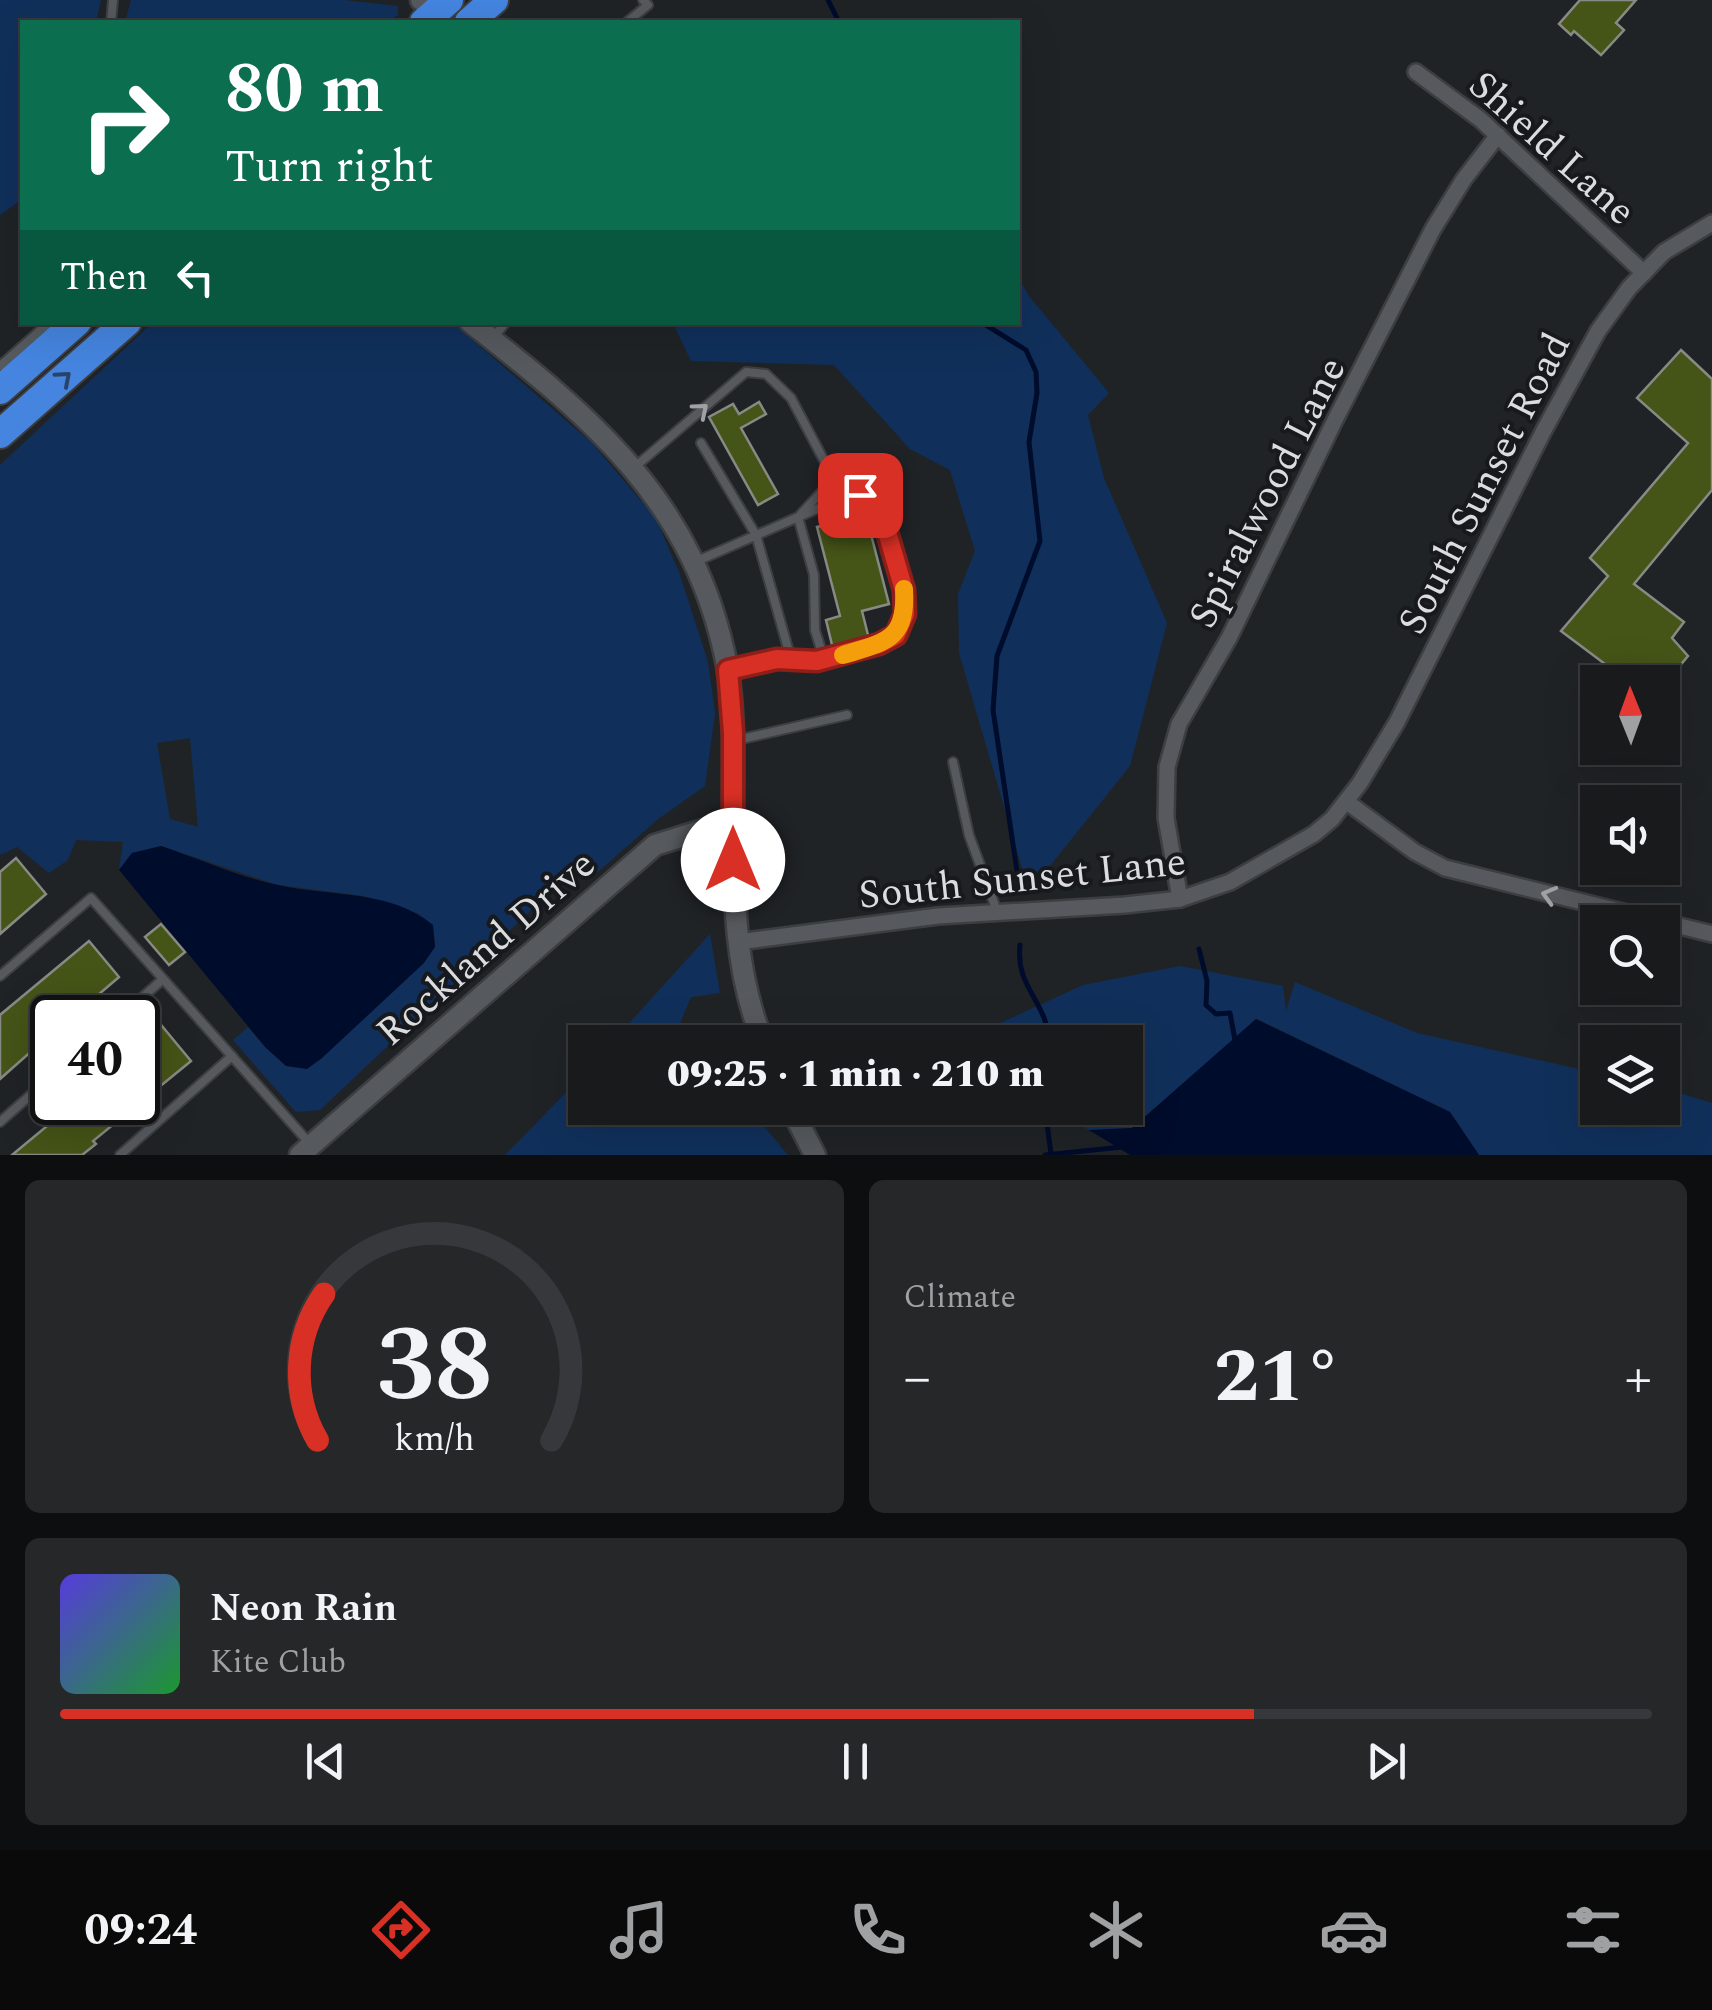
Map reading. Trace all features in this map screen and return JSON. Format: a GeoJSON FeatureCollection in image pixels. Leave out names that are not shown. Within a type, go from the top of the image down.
{"type":"FeatureCollection","features":[{"type":"Feature","properties":{"kind":"highway"},"geometry":{"type":"LineString","coordinates":[[0,390],[72,325]]}},
{"type":"Feature","properties":{"kind":"highway"},"geometry":{"type":"LineString","coordinates":[[0,434],[124,325]]}},
{"type":"Feature","properties":{"kind":"street","name":"Shield Lane"},"geometry":{"type":"LineString","coordinates":[[1416,72],[1452,96],[1498,136],[1644,273]]}},
{"type":"Feature","properties":{"kind":"street","name":"Spiralwood Lane"},"geometry":{"type":"LineString","coordinates":[[1180,898],[1166,818],[1167,767],[1180,724],[1224,648],[1433,229],[1464,178],[1498,136]]}},
{"type":"Feature","properties":{"kind":"street","name":"South Sunset Road"},"geometry":{"type":"LineString","coordinates":[[1346,802],[1397,722],[1584,355],[1613,309],[1664,252],[1712,223]]}},
{"type":"Feature","properties":{"kind":"street"},"geometry":{"type":"LineString","coordinates":[[474,325],[591,421],[634,468],[671,521],[712,608],[728,670],[738,942],[743,982],[757,1025]]}},
{"type":"Feature","properties":{"kind":"street","name":"South Sunset Lane"},"geometry":{"type":"LineString","coordinates":[[738,942],[997,911],[1126,906],[1180,898],[1230,882],[1275,859],[1314,834],[1346,802]]}},
{"type":"Feature","properties":{"kind":"street"},"geometry":{"type":"LineString","coordinates":[[1346,802],[1399,841],[1445,868],[1712,934]]}},
{"type":"Feature","properties":{"kind":"street","name":"Rockland Drive"},"geometry":{"type":"LineString","coordinates":[[305,1150],[655,845],[706,829],[734,830]]}},
{"type":"Feature","properties":{"kind":"street"},"geometry":{"type":"LineString","coordinates":[[800,1125],[815,1155]]}},
{"type":"Feature","properties":{"kind":"lane"},"geometry":{"type":"LineString","coordinates":[[0,366],[42,328],[58,325]]}},
{"type":"Feature","properties":{"kind":"lane"},"geometry":{"type":"LineString","coordinates":[[492,340],[504,325]]}},
{"type":"Feature","properties":{"kind":"lane"},"geometry":{"type":"LineString","coordinates":[[634,468],[746,372],[766,374],[791,398],[828,468],[827,486],[798,518]]}},
{"type":"Feature","properties":{"kind":"lane"},"geometry":{"type":"LineString","coordinates":[[700,442],[756,536],[791,660]]}},
{"type":"Feature","properties":{"kind":"lane"},"geometry":{"type":"LineString","coordinates":[[693,562],[860,495],[872,501],[887,532],[904,590],[905,614],[896,635],[824,660],[777,659],[728,670]]}},
{"type":"Feature","properties":{"kind":"lane"},"geometry":{"type":"LineString","coordinates":[[798,518],[814,575],[815,630],[824,660]]}},
{"type":"Feature","properties":{"kind":"lane"},"geometry":{"type":"LineString","coordinates":[[733,740],[847,715]]}},
{"type":"Feature","properties":{"kind":"lane"},"geometry":{"type":"LineString","coordinates":[[952,762],[970,836],[997,911]]}},
{"type":"Feature","properties":{"kind":"lane"},"geometry":{"type":"LineString","coordinates":[[0,976],[91,898],[232,1056],[305,1150]]}},
{"type":"Feature","properties":{"kind":"lane"},"geometry":{"type":"LineString","coordinates":[[144,995],[163,978]]}},
{"type":"Feature","properties":{"kind":"lane"},"geometry":{"type":"LineString","coordinates":[[120,1155],[232,1056]]}},
{"type":"Feature","properties":{"kind":"lane"},"geometry":{"type":"LineString","coordinates":[[0,1122],[30,1095]]}},
{"type":"Feature","properties":{"kind":"shaded area"},"geometry":{"type":"Polygon","coordinates":[[[0,0],[101,0],[96,20],[20,20],[20,201],[0,215],[0,0]]]}},
{"type":"Feature","properties":{"kind":"shaded area"},"geometry":{"type":"Polygon","coordinates":[[[131,0],[345,0],[398,6],[398,15],[391,20],[126,20],[131,0]]]}},
{"type":"Feature","properties":{"kind":"shaded area"},"geometry":{"type":"Polygon","coordinates":[[[1020,280],[1109,393],[1088,415],[1104,478],[1167,623],[1130,766],[1029,892],[959,653],[958,594],[975,551],[950,470],[910,449],[834,365],[691,361],[674,325],[1020,325],[1020,280]]]}},
{"type":"Feature","properties":{"kind":"shaded area"},"geometry":{"type":"Polygon","coordinates":[[[150,325],[455,325],[591,442],[655,517],[679,572],[708,662],[715,713],[705,786],[658,819],[591,878],[578,866],[320,1110],[296,1112],[233,1040],[248,1027],[266,1048],[435,947],[433,926],[419,914],[364,896],[278,885],[161,846],[132,853],[119,870],[123,842],[76,840],[68,860],[49,873],[17,847],[0,855],[0,465],[150,325]],[[190,738],[157,743],[170,819],[198,827],[190,738]]]}},
{"type":"Feature","properties":{"kind":"shaded area"},"geometry":{"type":"Polygon","coordinates":[[[161,846],[263,882],[398,905],[433,925],[435,947],[424,963],[322,1058],[307,1069],[286,1066],[266,1048],[119,870],[132,853],[161,846]]]}},
{"type":"Feature","properties":{"kind":"shaded area"},"geometry":{"type":"Polygon","coordinates":[[[710,934],[720,993],[691,997],[679,1025],[627,1025],[710,934]]]}},
{"type":"Feature","properties":{"kind":"shaded area"},"geometry":{"type":"Polygon","coordinates":[[[1180,966],[1283,986],[1286,1011],[1295,982],[1417,1033],[1580,1069],[1580,1125],[1680,1125],[1680,1093],[1712,1103],[1712,1155],[1479,1155],[1450,1112],[1257,1019],[1143,1118],[1143,1025],[996,1025],[1083,985],[1180,966]]]}},
{"type":"Feature","properties":{"kind":"shaded area"},"geometry":{"type":"Polygon","coordinates":[[[1256,1019],[1450,1112],[1479,1155],[1130,1155],[1089,1130],[1132,1128],[1143,1125],[1143,1118],[1256,1019]]]}},
{"type":"Feature","properties":{"kind":"shaded area"},"geometry":{"type":"Polygon","coordinates":[[[568,1090],[568,1125],[763,1125],[788,1155],[505,1155],[568,1090]]]}},
{"type":"Feature","properties":{"kind":"shaded area"},"geometry":{"type":"Polygon","coordinates":[[[1081,1125],[1135,1125],[1132,1128],[1089,1130],[1081,1125]]]}},
{"type":"Feature","properties":{"kind":"building"},"geometry":{"type":"Polygon","coordinates":[[[1580,0],[1636,0],[1616,23],[1624,30],[1601,55],[1574,31],[1571,35],[1559,24],[1580,0]]]}},
{"type":"Feature","properties":{"kind":"building"},"geometry":{"type":"Polygon","coordinates":[[[1681,350],[1712,379],[1712,490],[1634,584],[1684,622],[1672,638],[1688,656],[1680,665],[1606,665],[1561,631],[1608,576],[1590,558],[1688,443],[1637,398],[1681,350]]]}},
{"type":"Feature","properties":{"kind":"building"},"geometry":{"type":"Polygon","coordinates":[[[759,402],[766,414],[741,428],[778,494],[758,505],[709,417],[733,404],[739,414],[759,402]]]}},
{"type":"Feature","properties":{"kind":"building"},"geometry":{"type":"Polygon","coordinates":[[[866,515],[889,604],[862,611],[869,639],[833,649],[826,620],[840,616],[817,527],[866,515]]]}},
{"type":"Feature","properties":{"kind":"building"},"geometry":{"type":"Polygon","coordinates":[[[16,858],[46,894],[0,934],[0,872],[16,858]]]}},
{"type":"Feature","properties":{"kind":"building"},"geometry":{"type":"Polygon","coordinates":[[[161,924],[185,952],[169,965],[145,937],[161,924]]]}},
{"type":"Feature","properties":{"kind":"building"},"geometry":{"type":"Polygon","coordinates":[[[89,941],[119,977],[98,995],[30,995],[30,1052],[0,1079],[0,1015],[89,941]]]}},
{"type":"Feature","properties":{"kind":"building"},"geometry":{"type":"Polygon","coordinates":[[[160,1028],[191,1061],[160,1086],[160,1028]]]}},
{"type":"Feature","properties":{"kind":"building"},"geometry":{"type":"Polygon","coordinates":[[[48,1125],[113,1125],[82,1155],[12,1155],[48,1125]]]}},
{"type":"Feature","properties":{"kind":"waterway"},"geometry":{"type":"LineString","coordinates":[[828,0],[838,20]]}},
{"type":"Feature","properties":{"kind":"waterway"},"geometry":{"type":"LineString","coordinates":[[986,325],[1026,350],[1036,372],[1037,393],[1029,442],[1040,541],[997,656],[993,710],[1017,871]]}},
{"type":"Feature","properties":{"kind":"waterway"},"geometry":{"type":"LineString","coordinates":[[1020,945],[1022,973],[1046,1025]]}},
{"type":"Feature","properties":{"kind":"waterway"},"geometry":{"type":"LineString","coordinates":[[1199,949],[1207,981],[1206,1005],[1216,1014],[1230,1013],[1235,1040]]}},
{"type":"Feature","properties":{"kind":"waterway"},"geometry":{"type":"LineString","coordinates":[[1047,1125],[1051,1154]]}},
{"type":"Feature","properties":{"kind":"waterway"},"geometry":{"type":"LineString","coordinates":[[1045,1155],[1122,1147]]}},
{"type":"Feature","properties":{"kind":"slow traffic"},"geometry":{"type":"LineString","coordinates":[[843,655],[896,635],[905,614],[904,589]]}},
{"type":"Feature","properties":{"kind":"route"},"geometry":{"type":"LineString","coordinates":[[733,860],[733,733],[728,670],[777,659],[817,661],[879,644],[896,635],[905,614],[904,590],[887,532],[872,501],[860,495]]}}]}
